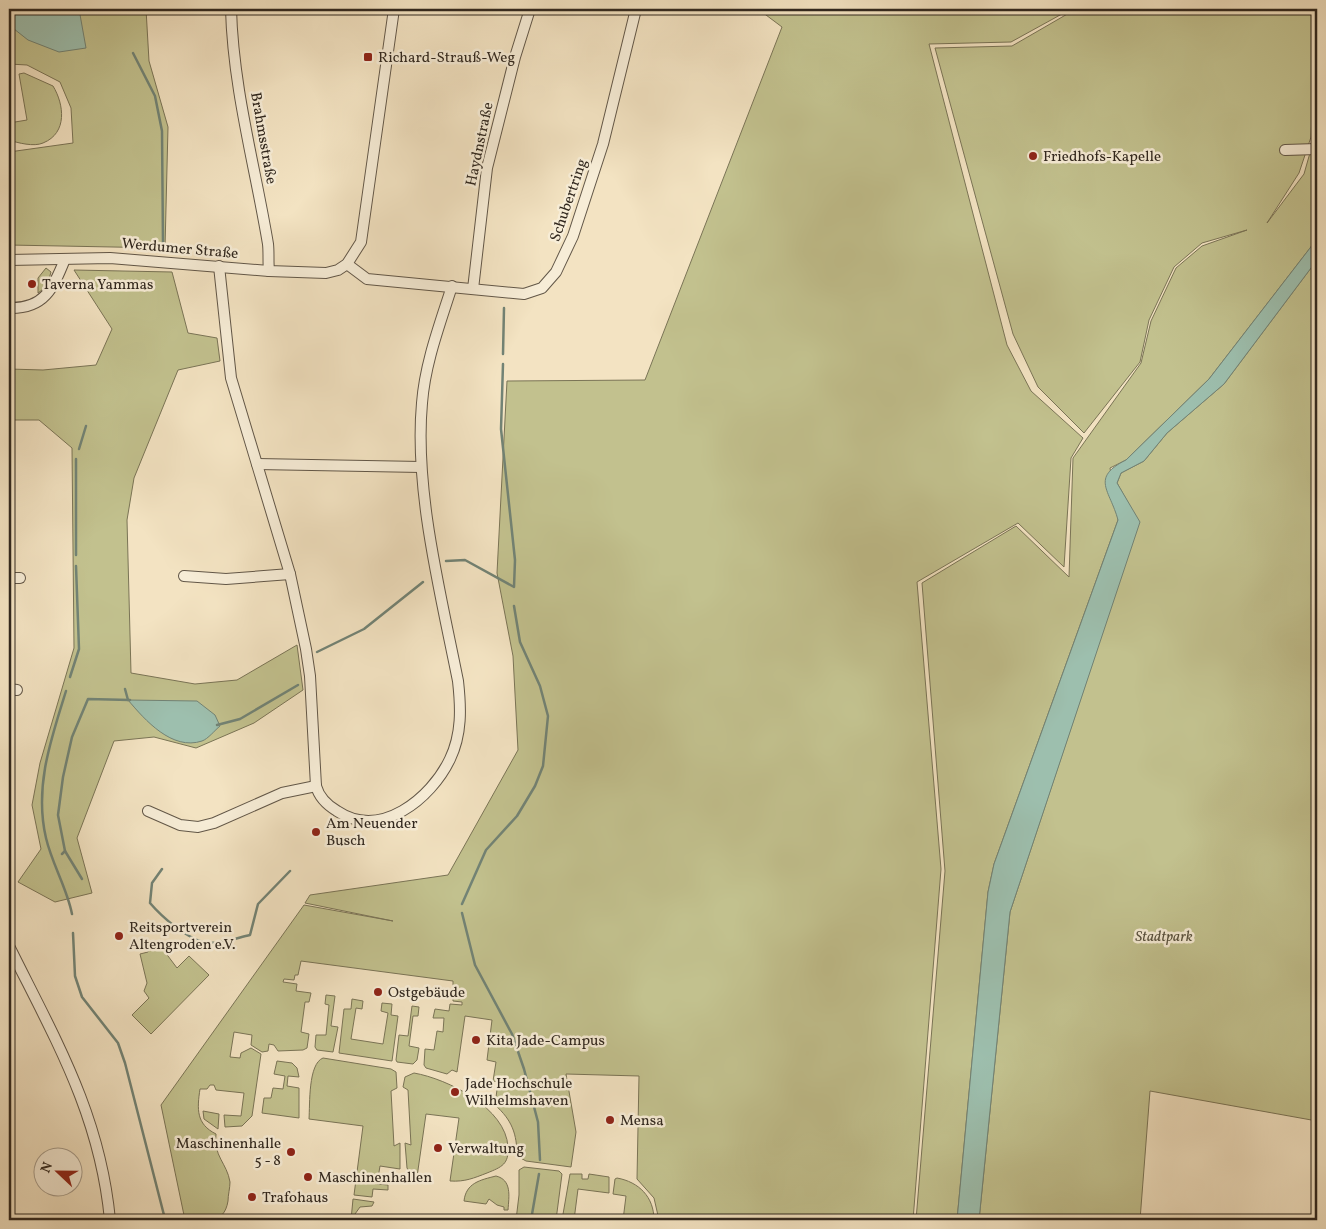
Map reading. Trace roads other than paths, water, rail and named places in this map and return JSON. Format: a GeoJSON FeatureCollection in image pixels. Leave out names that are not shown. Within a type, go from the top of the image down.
{"type":"FeatureCollection","features":[{"type":"Feature","properties":{"kind":"street","name":"Brahmsstraße"},"geometry":{"type":"LineString","coordinates":[[232,9],[232,44],[248,145],[268,247],[269,271]]}},
{"type":"Feature","properties":{"kind":"street"},"geometry":{"type":"LineString","coordinates":[[347,264],[361,242],[394,9]]}},
{"type":"Feature","properties":{"kind":"street","name":"Haydnstraße"},"geometry":{"type":"LineString","coordinates":[[473,289],[487,168],[515,57],[530,9]]}},
{"type":"Feature","properties":{"kind":"street","name":"Schubertring"},"geometry":{"type":"LineString","coordinates":[[347,264],[367,279],[524,294],[542,288],[556,272],[574,236],[600,152],[636,9]]}},
{"type":"Feature","properties":{"kind":"street"},"geometry":{"type":"LineString","coordinates":[[1285,150],[1317,149]]}},
{"type":"Feature","properties":{"kind":"street","name":"Werdumer Straße"},"geometry":{"type":"LineString","coordinates":[[9,260],[110,258],[269,271],[326,273],[338,270],[347,264]]}},
{"type":"Feature","properties":{"kind":"street"},"geometry":{"type":"LineString","coordinates":[[9,308],[24,308],[50,293],[65,259]]}},
{"type":"Feature","properties":{"kind":"street"},"geometry":{"type":"LineString","coordinates":[[219,266],[231,378],[290,574],[310,676],[316,786],[318,792],[330,807],[352,819],[364,822],[392,817],[418,800],[430,788],[450,759],[456,742],[461,706],[421,467],[424,384],[452,286]]}},
{"type":"Feature","properties":{"kind":"street"},"geometry":{"type":"LineString","coordinates":[[258,464],[421,467]]}},
{"type":"Feature","properties":{"kind":"street"},"geometry":{"type":"LineString","coordinates":[[184,576],[226,579],[290,574]]}},
{"type":"Feature","properties":{"kind":"street"},"geometry":{"type":"LineString","coordinates":[[9,578],[20,578]]}},
{"type":"Feature","properties":{"kind":"street"},"geometry":{"type":"LineString","coordinates":[[148,811],[180,825],[198,827],[214,823],[282,793],[316,786]]}},
{"type":"Feature","properties":{"kind":"street"},"geometry":{"type":"LineString","coordinates":[[9,946],[50,1025],[86,1106],[100,1152],[110,1220]]}},
{"type":"Feature","properties":{"kind":"waterway"},"geometry":{"type":"LineString","coordinates":[[133,53],[155,96],[162,131],[163,243]]}},
{"type":"Feature","properties":{"kind":"waterway"},"geometry":{"type":"LineString","coordinates":[[503,354],[504,308]]}},
{"type":"Feature","properties":{"kind":"waterway"},"geometry":{"type":"LineString","coordinates":[[446,561],[465,560],[514,587],[515,560],[501,429],[503,364]]}},
{"type":"Feature","properties":{"kind":"waterway"},"geometry":{"type":"LineString","coordinates":[[79,449],[86,426]]}},
{"type":"Feature","properties":{"kind":"waterway"},"geometry":{"type":"LineString","coordinates":[[76,459],[76,555]]}},
{"type":"Feature","properties":{"kind":"waterway"},"geometry":{"type":"LineString","coordinates":[[70,677],[79,649],[76,566]]}},
{"type":"Feature","properties":{"kind":"waterway"},"geometry":{"type":"LineString","coordinates":[[317,652],[364,629],[423,582]]}},
{"type":"Feature","properties":{"kind":"waterway"},"geometry":{"type":"LineString","coordinates":[[462,904],[486,850],[517,816],[535,786],[543,766],[548,716],[540,686],[520,642],[514,606]]}},
{"type":"Feature","properties":{"kind":"waterway"},"geometry":{"type":"LineString","coordinates":[[217,725],[240,719],[298,685]]}},
{"type":"Feature","properties":{"kind":"waterway"},"geometry":{"type":"LineString","coordinates":[[125,689],[128,700]]}},
{"type":"Feature","properties":{"kind":"waterway"},"geometry":{"type":"LineString","coordinates":[[66,691],[46,763],[42,800],[46,838],[72,914]]}},
{"type":"Feature","properties":{"kind":"waterway"},"geometry":{"type":"LineString","coordinates":[[62,854],[65,851],[58,815],[63,777],[72,737],[88,699],[130,700]]}},
{"type":"Feature","properties":{"kind":"waterway"},"geometry":{"type":"LineString","coordinates":[[65,851],[82,879]]}},
{"type":"Feature","properties":{"kind":"waterway"},"geometry":{"type":"LineString","coordinates":[[162,869],[152,883],[150,903],[181,931],[209,943],[250,935],[258,904],[290,871]]}},
{"type":"Feature","properties":{"kind":"waterway"},"geometry":{"type":"LineString","coordinates":[[462,913],[475,965],[512,1034],[524,1069],[538,1122],[540,1160]]}},
{"type":"Feature","properties":{"kind":"waterway"},"geometry":{"type":"LineString","coordinates":[[73,933],[75,976],[82,997],[118,1043],[125,1063],[165,1219]]}},
{"type":"Feature","properties":{"kind":"waterway"},"geometry":{"type":"LineString","coordinates":[[531,1220],[539,1174]]}},
{"type":"Feature","properties":{"kind":"place","name":"Richard-Strauß-Weg"},"geometry":{"type":"Point","coordinates":[368,57]}},
{"type":"Feature","properties":{"kind":"place","name":"Friedhofs-Kapelle"},"geometry":{"type":"Point","coordinates":[1033,156]}},
{"type":"Feature","properties":{"kind":"place","name":"Taverna Yammas"},"geometry":{"type":"Point","coordinates":[32,284]}},
{"type":"Feature","properties":{"kind":"place","name":"Am Neuender Busch"},"geometry":{"type":"Point","coordinates":[316,832]}},
{"type":"Feature","properties":{"kind":"place","name":"Reitsportverein Altengroden e.V."},"geometry":{"type":"Point","coordinates":[119,936]}},
{"type":"Feature","properties":{"kind":"place","name":"Ostgebäude"},"geometry":{"type":"Point","coordinates":[378,992]}},
{"type":"Feature","properties":{"kind":"place","name":"Kita Jade-Campus"},"geometry":{"type":"Point","coordinates":[476,1040]}},
{"type":"Feature","properties":{"kind":"place","name":"Jade Hochschule Wilhelmshaven"},"geometry":{"type":"Point","coordinates":[455,1092]}},
{"type":"Feature","properties":{"kind":"place","name":"Mensa"},"geometry":{"type":"Point","coordinates":[610,1120]}},
{"type":"Feature","properties":{"kind":"place","name":"Verwaltung"},"geometry":{"type":"Point","coordinates":[438,1148]}},
{"type":"Feature","properties":{"kind":"place","name":"Maschinenhalle 5 - 8"},"geometry":{"type":"Point","coordinates":[291,1152]}},
{"type":"Feature","properties":{"kind":"place","name":"Maschinenhallen"},"geometry":{"type":"Point","coordinates":[308,1177]}},
{"type":"Feature","properties":{"kind":"place","name":"Trafohaus"},"geometry":{"type":"Point","coordinates":[252,1197]}},
{"type":"Feature","properties":{"kind":"park label","name":"Stadtpark"},"geometry":{"type":"Point","coordinates":[1164,936]}}]}
